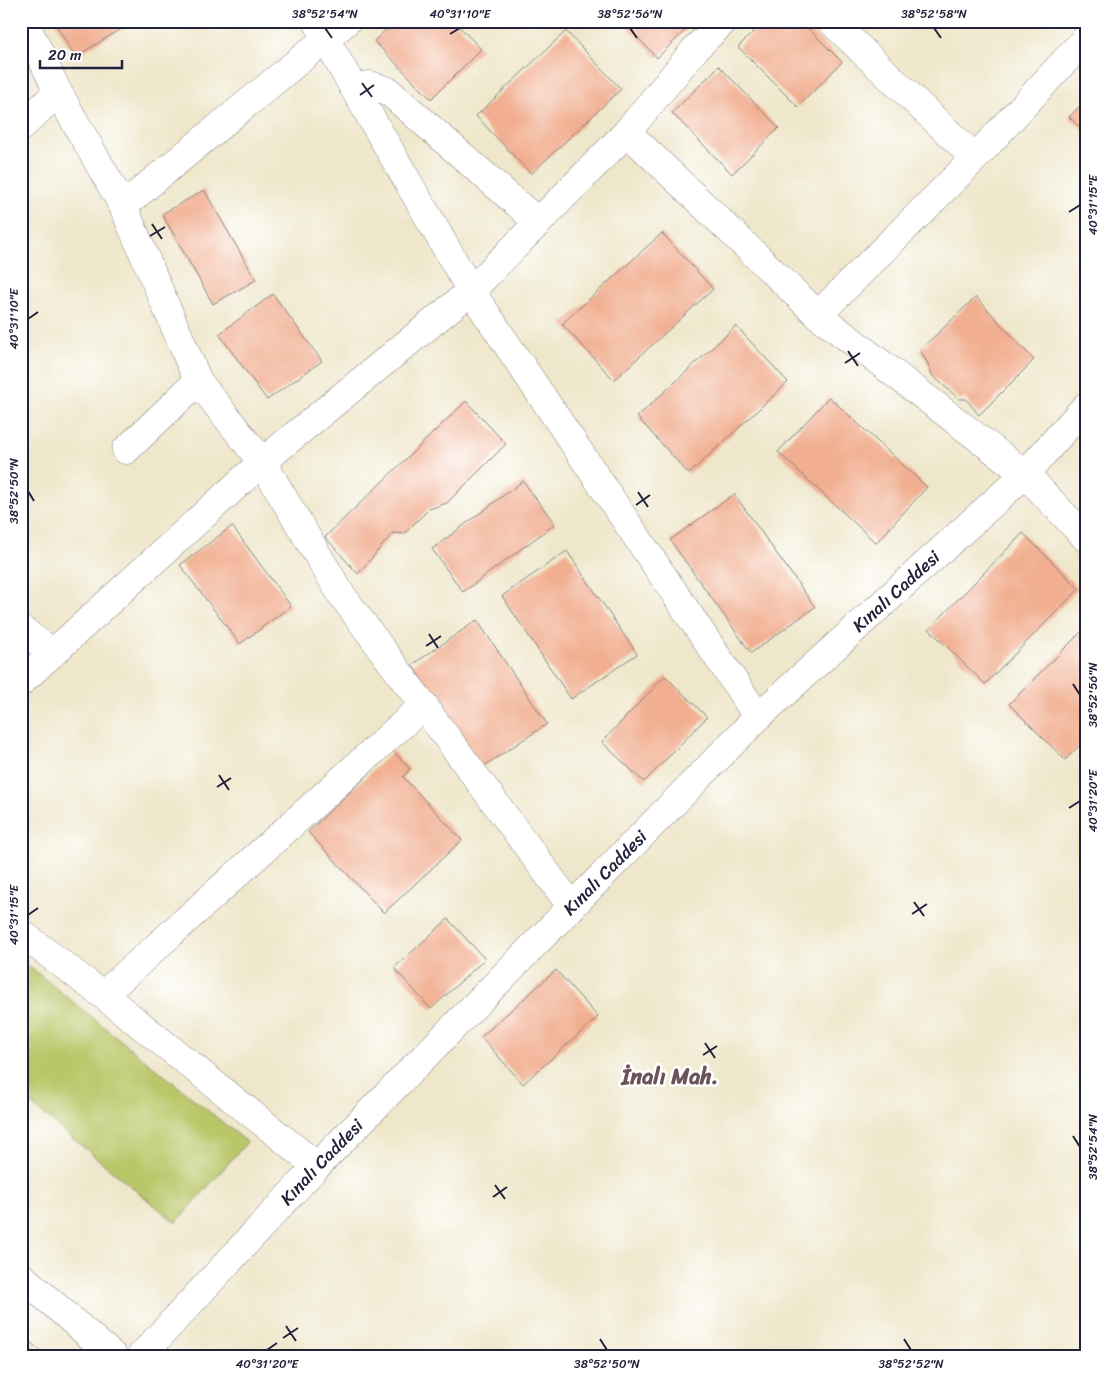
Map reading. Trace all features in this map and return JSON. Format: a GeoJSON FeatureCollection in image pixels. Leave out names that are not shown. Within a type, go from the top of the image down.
{"type":"FeatureCollection","features":[{"type":"Feature","properties":{"kind":"street"},"geometry":{"type":"LineString","coordinates":[[24,21],[58,92],[123,206],[198,381],[262,462],[341,594],[572,907]]}},
{"type":"Feature","properties":{"kind":"street"},"geometry":{"type":"LineString","coordinates":[[123,206],[321,31],[347,21]]}},
{"type":"Feature","properties":{"kind":"street"},"geometry":{"type":"LineString","coordinates":[[21,682],[262,462],[471,291],[627,132],[697,47],[724,21]]}},
{"type":"Feature","properties":{"kind":"street"},"geometry":{"type":"LineString","coordinates":[[831,21],[975,158]]}},
{"type":"Feature","properties":{"kind":"street"},"geometry":{"type":"LineString","coordinates":[[321,31],[471,291],[758,717]]}},
{"type":"Feature","properties":{"kind":"street"},"geometry":{"type":"LineString","coordinates":[[818,316],[975,158],[1086,38]]}},
{"type":"Feature","properties":{"kind":"street"},"geometry":{"type":"LineString","coordinates":[[353,87],[370,85],[388,91],[538,222]]}},
{"type":"Feature","properties":{"kind":"street"},"geometry":{"type":"LineString","coordinates":[[21,127],[58,92]]}},
{"type":"Feature","properties":{"kind":"street"},"geometry":{"type":"LineString","coordinates":[[627,132],[818,316],[1025,474],[1086,538]]}},
{"type":"Feature","properties":{"kind":"street"},"geometry":{"type":"LineString","coordinates":[[126,450],[198,381]]}},
{"type":"Feature","properties":{"kind":"street","name":"Kınalı Caddesi"},"geometry":{"type":"LineString","coordinates":[[140,1356],[317,1166],[758,717],[1025,474],[1086,406]]}},
{"type":"Feature","properties":{"kind":"street"},"geometry":{"type":"LineString","coordinates":[[21,629],[53,653]]}},
{"type":"Feature","properties":{"kind":"street"},"geometry":{"type":"LineString","coordinates":[[103,995],[424,705]]}},
{"type":"Feature","properties":{"kind":"street"},"geometry":{"type":"LineString","coordinates":[[21,933],[103,995],[317,1166]]}},
{"type":"Feature","properties":{"kind":"street"},"geometry":{"type":"LineString","coordinates":[[21,1276],[113,1356]]}},
{"type":"Feature","properties":{"kind":"green space"},"geometry":{"type":"Polygon","coordinates":[[[21,960],[247,1142],[176,1223],[21,1096],[21,960]]]}},
{"type":"Feature","properties":{"kind":"building"},"geometry":{"type":"Polygon","coordinates":[[[54,21],[134,21],[75,57],[54,21]]]}},
{"type":"Feature","properties":{"kind":"building"},"geometry":{"type":"Polygon","coordinates":[[[395,21],[454,21],[481,49],[431,99],[374,41],[395,21]]]}},
{"type":"Feature","properties":{"kind":"building"},"geometry":{"type":"Polygon","coordinates":[[[622,21],[695,21],[657,58],[622,21]]]}},
{"type":"Feature","properties":{"kind":"building"},"geometry":{"type":"Polygon","coordinates":[[[764,21],[801,21],[842,62],[798,107],[738,47],[764,21]]]}},
{"type":"Feature","properties":{"kind":"building"},"geometry":{"type":"Polygon","coordinates":[[[566,31],[621,89],[531,174],[476,116],[566,31]]]}},
{"type":"Feature","properties":{"kind":"building"},"geometry":{"type":"Polygon","coordinates":[[[719,66],[779,128],[732,174],[672,113],[719,66]]]}},
{"type":"Feature","properties":{"kind":"building"},"geometry":{"type":"Polygon","coordinates":[[[1086,100],[1086,133],[1069,117],[1086,100]]]}},
{"type":"Feature","properties":{"kind":"building"},"geometry":{"type":"Polygon","coordinates":[[[204,190],[256,280],[213,304],[162,214],[204,190]]]}},
{"type":"Feature","properties":{"kind":"building"},"geometry":{"type":"Polygon","coordinates":[[[662,233],[713,289],[614,380],[562,324],[662,233]]]}},
{"type":"Feature","properties":{"kind":"building"},"geometry":{"type":"Polygon","coordinates":[[[273,294],[322,361],[267,400],[219,334],[273,294]]]}},
{"type":"Feature","properties":{"kind":"building"},"geometry":{"type":"Polygon","coordinates":[[[976,297],[1034,360],[979,415],[966,399],[959,399],[932,375],[920,350],[976,297]]]}},
{"type":"Feature","properties":{"kind":"building"},"geometry":{"type":"Polygon","coordinates":[[[736,326],[788,382],[689,474],[637,417],[736,326]]]}},
{"type":"Feature","properties":{"kind":"building"},"geometry":{"type":"Polygon","coordinates":[[[829,397],[927,487],[876,543],[778,452],[829,397]]]}},
{"type":"Feature","properties":{"kind":"building"},"geometry":{"type":"Polygon","coordinates":[[[466,401],[506,444],[447,503],[429,509],[404,534],[393,533],[358,574],[325,537],[466,401]]]}},
{"type":"Feature","properties":{"kind":"building"},"geometry":{"type":"Polygon","coordinates":[[[523,481],[555,524],[463,592],[432,549],[523,481]]]}},
{"type":"Feature","properties":{"kind":"building"},"geometry":{"type":"Polygon","coordinates":[[[734,494],[815,607],[751,653],[670,540],[734,494]]]}},
{"type":"Feature","properties":{"kind":"building"},"geometry":{"type":"Polygon","coordinates":[[[232,526],[291,606],[240,644],[180,565],[232,526]]]}},
{"type":"Feature","properties":{"kind":"building"},"geometry":{"type":"Polygon","coordinates":[[[1023,533],[1079,589],[985,684],[929,629],[1023,533]]]}},
{"type":"Feature","properties":{"kind":"building"},"geometry":{"type":"Polygon","coordinates":[[[567,551],[637,654],[571,699],[502,596],[567,551]]]}},
{"type":"Feature","properties":{"kind":"building"},"geometry":{"type":"Polygon","coordinates":[[[477,620],[547,724],[481,768],[412,665],[477,620]]]}},
{"type":"Feature","properties":{"kind":"building"},"geometry":{"type":"Polygon","coordinates":[[[1086,627],[1086,739],[1065,760],[1009,704],[1086,627]]]}},
{"type":"Feature","properties":{"kind":"building"},"geometry":{"type":"Polygon","coordinates":[[[665,676],[707,717],[644,782],[602,742],[665,676]]]}},
{"type":"Feature","properties":{"kind":"building"},"geometry":{"type":"Polygon","coordinates":[[[393,751],[410,769],[403,777],[462,840],[384,913],[308,832],[393,751]]]}},
{"type":"Feature","properties":{"kind":"building"},"geometry":{"type":"Polygon","coordinates":[[[448,919],[485,959],[431,1009],[394,968],[448,919]]]}},
{"type":"Feature","properties":{"kind":"building"},"geometry":{"type":"Polygon","coordinates":[[[556,970],[598,1017],[523,1084],[481,1037],[556,970]]]}},
{"type":"Feature","properties":{"kind":"building"},"geometry":{"type":"Polygon","coordinates":[[[21,1334],[46,1356],[21,1356],[21,1334]]]}},
{"type":"Feature","properties":{"kind":"district","name":"İnalı Mah."},"geometry":{"type":"Point","coordinates":[670,1076]}}]}
